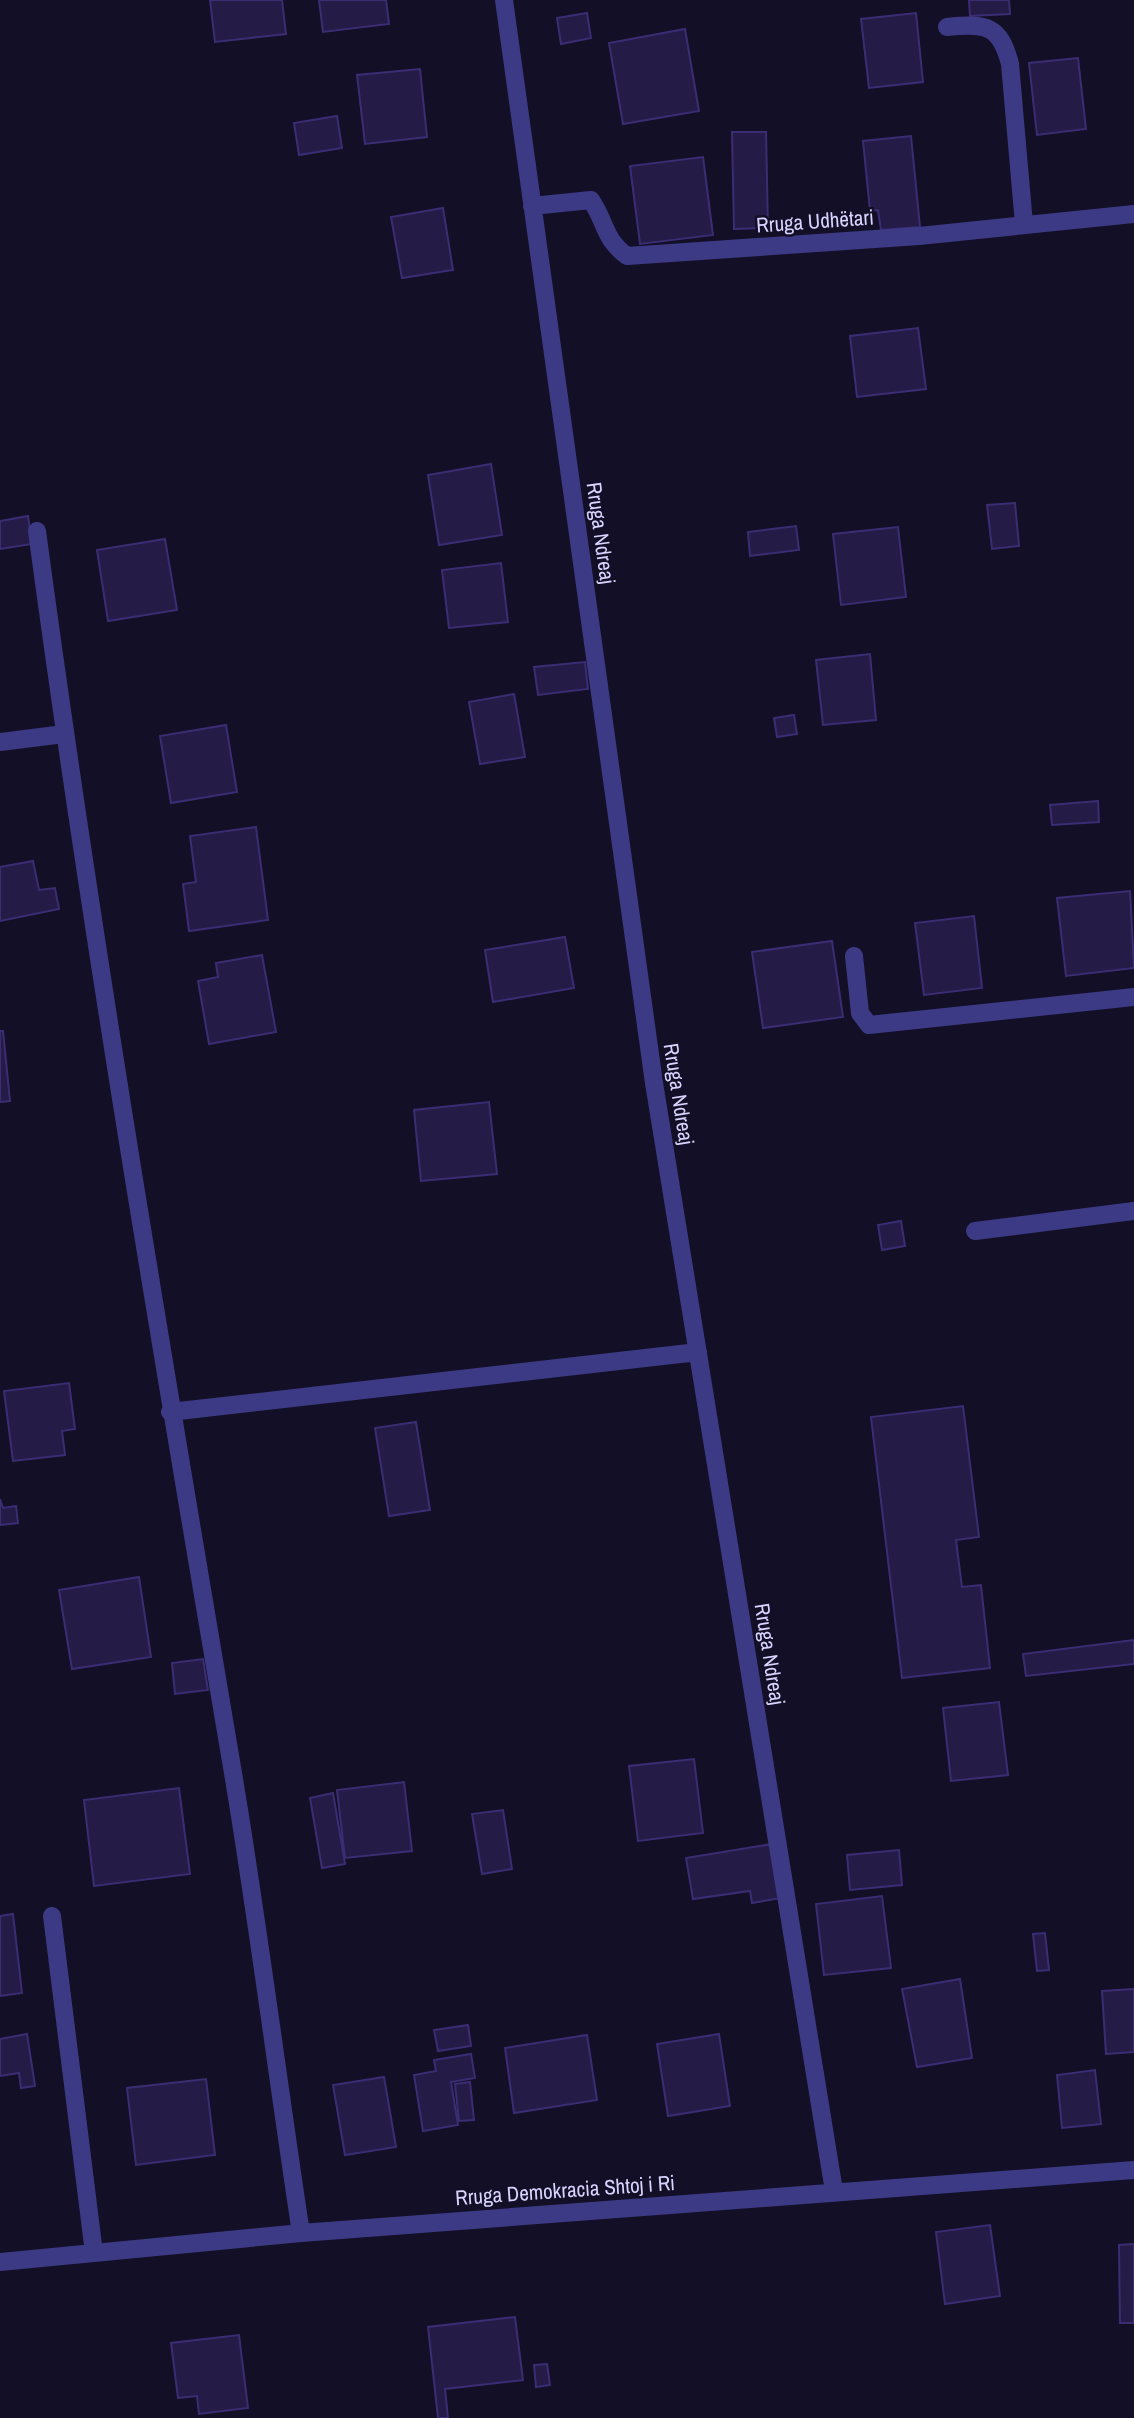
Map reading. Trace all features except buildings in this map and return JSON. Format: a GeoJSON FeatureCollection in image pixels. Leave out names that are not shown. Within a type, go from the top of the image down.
{"type":"FeatureCollection","features":[{"type":"Feature","properties":{"kind":"street","name":"Rruga Ndreaj"},"geometry":{"type":"LineString","coordinates":[[504,0],[654,1083],[834,2191]]}},
{"type":"Feature","properties":{"kind":"street"},"geometry":{"type":"LineString","coordinates":[[947,27],[962,25],[992,29],[1003,39],[1010,64],[1024,224]]}},
{"type":"Feature","properties":{"kind":"street","name":"Rruga Udhëtari"},"geometry":{"type":"LineString","coordinates":[[532,205],[591,200],[603,217],[610,243],[627,256],[796,246],[1134,214]]}},
{"type":"Feature","properties":{"kind":"street"},"geometry":{"type":"LineString","coordinates":[[37,531],[64,734],[170,1412],[234,1784],[301,2233]]}},
{"type":"Feature","properties":{"kind":"street"},"geometry":{"type":"LineString","coordinates":[[0,742],[64,734]]}},
{"type":"Feature","properties":{"kind":"street"},"geometry":{"type":"LineString","coordinates":[[854,956],[860,1013],[869,1025],[1134,998]]}},
{"type":"Feature","properties":{"kind":"street"},"geometry":{"type":"LineString","coordinates":[[975,1231],[1134,1211]]}},
{"type":"Feature","properties":{"kind":"street"},"geometry":{"type":"LineString","coordinates":[[170,1412],[698,1352]]}},
{"type":"Feature","properties":{"kind":"street"},"geometry":{"type":"LineString","coordinates":[[52,1916],[94,2253]]}},
{"type":"Feature","properties":{"kind":"street","name":"Rruga Demokracia Shtoj i Ri"},"geometry":{"type":"LineString","coordinates":[[0,2262],[301,2233],[1134,2169]]}}]}
